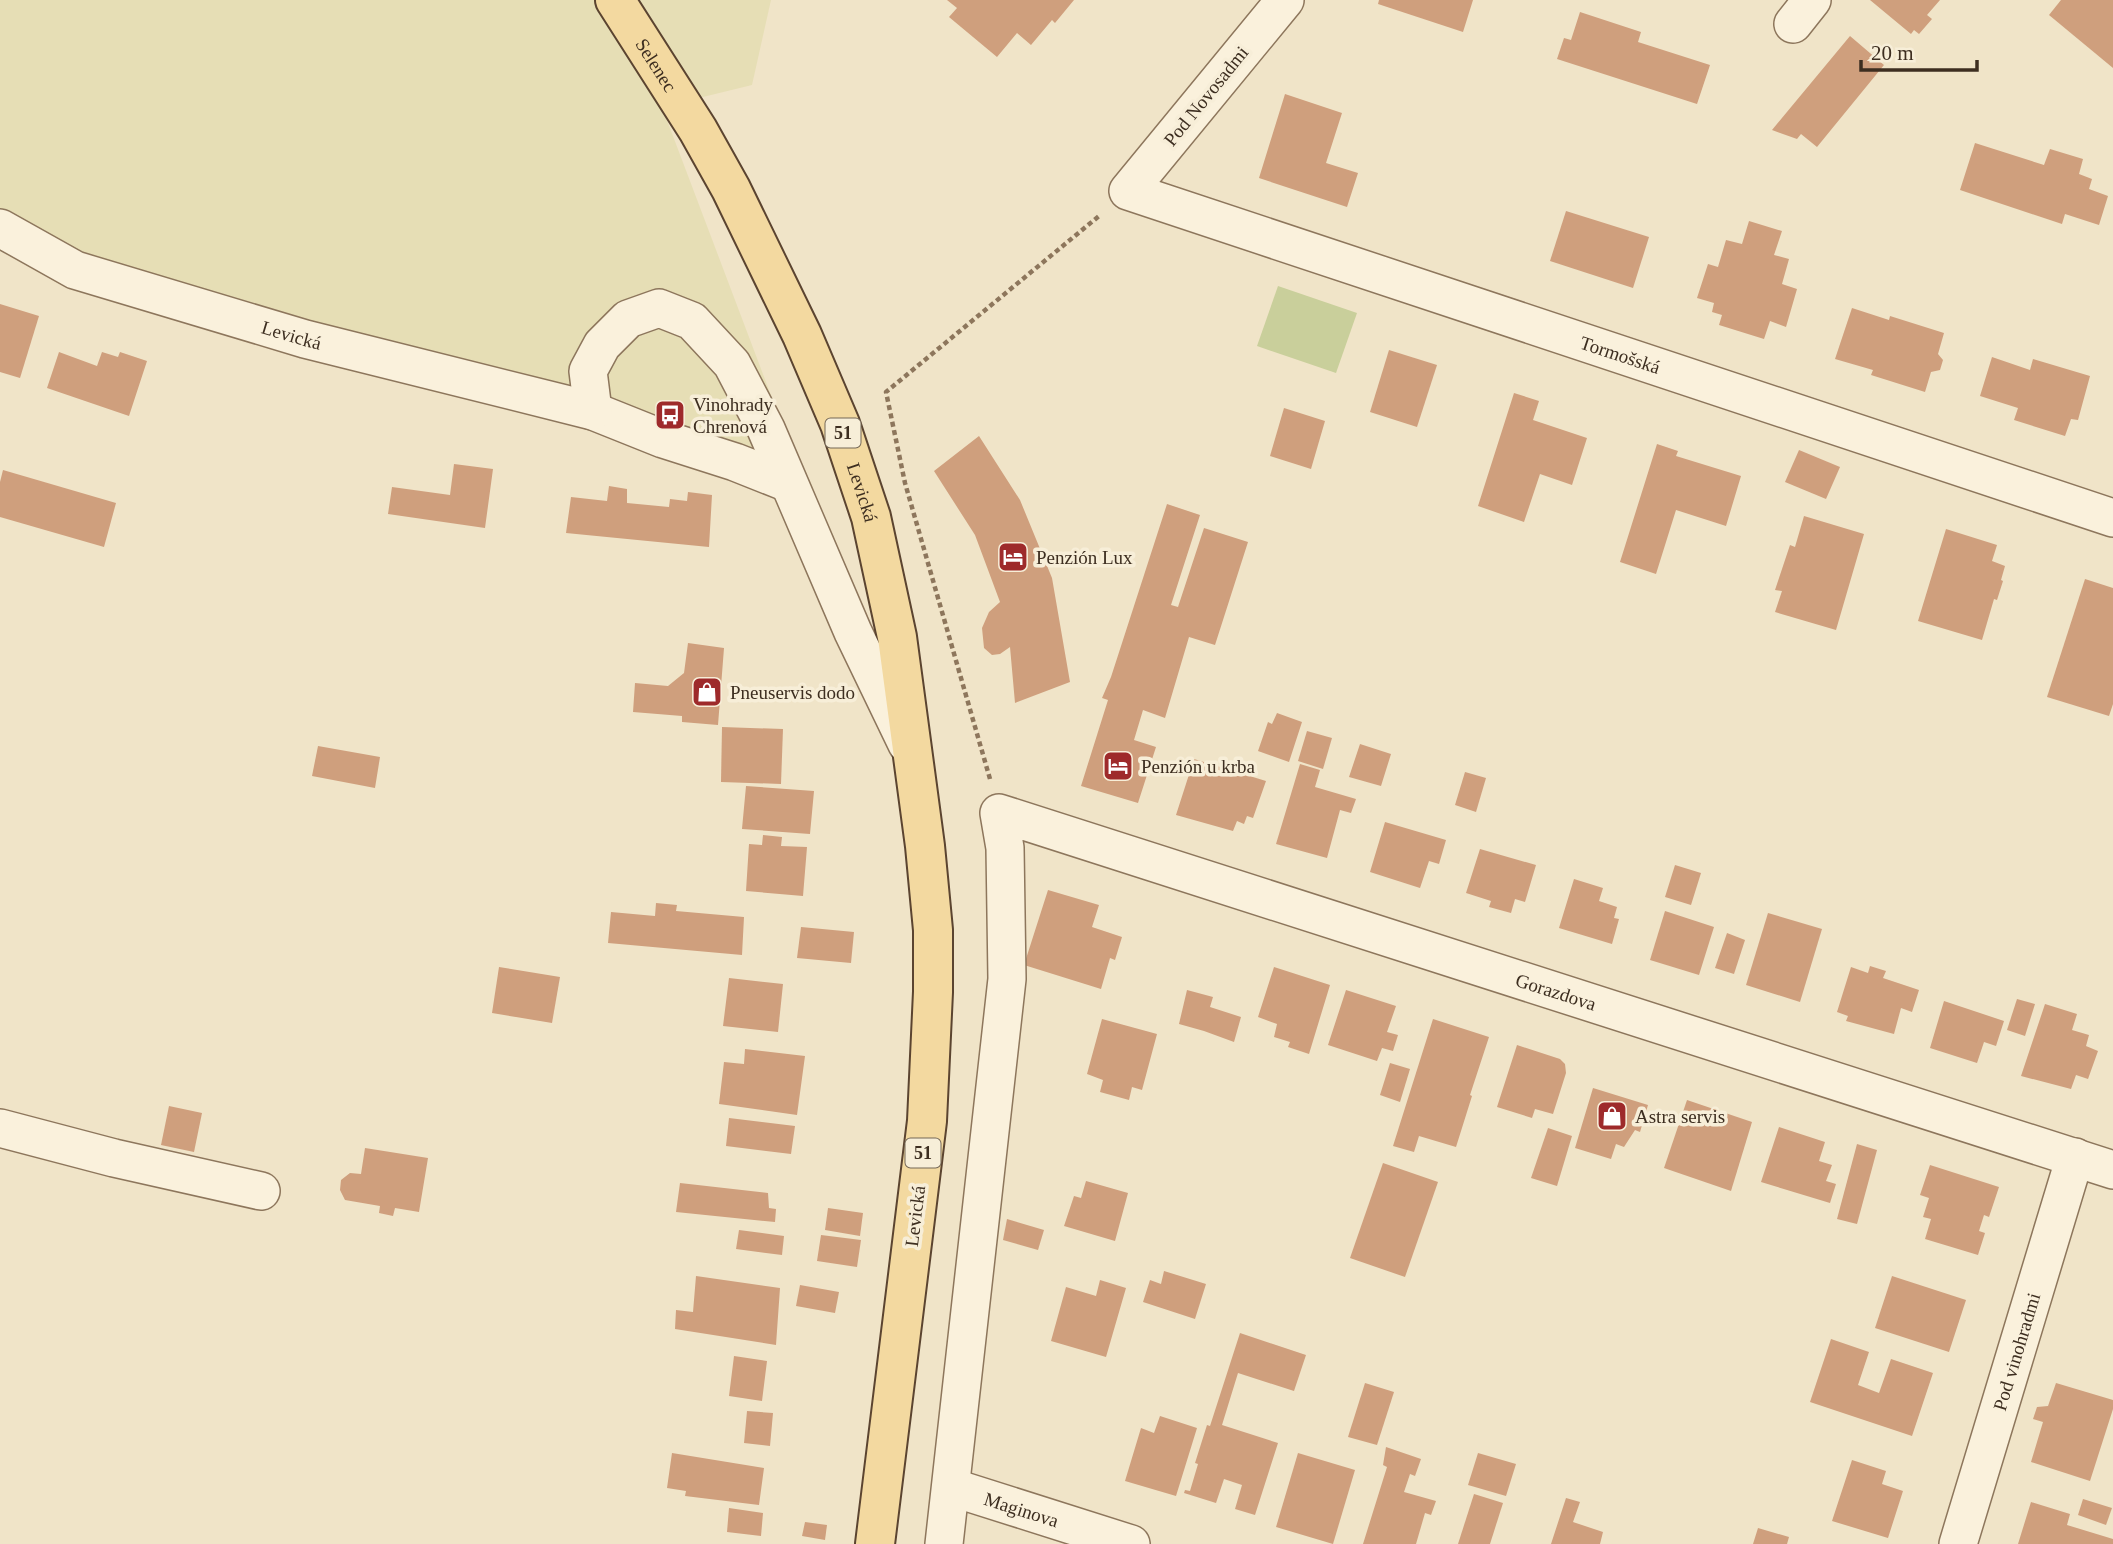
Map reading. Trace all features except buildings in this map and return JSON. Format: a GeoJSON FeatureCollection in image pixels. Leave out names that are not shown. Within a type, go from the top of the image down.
{"type":"FeatureCollection","features":[{"type":"Feature","properties":{"kind":"main road","name":"Selenec"},"geometry":{"type":"LineString","coordinates":[[615,0],[698,130]]}},
{"type":"Feature","properties":{"kind":"main road","name":"Levická"},"geometry":{"type":"LineString","coordinates":[[698,130],[731,189],[802,335],[840,424],[874,530],[897,637],[915,761],[933,930],[927,1121],[875,1544]]}},
{"type":"Feature","properties":{"kind":"street","name":"Pod Novosadmi"},"geometry":{"type":"LineString","coordinates":[[1128,191],[1267,6]]}},
{"type":"Feature","properties":{"kind":"street","name":"Tormošská"},"geometry":{"type":"LineString","coordinates":[[1128,191],[2113,518]]}},
{"type":"Feature","properties":{"kind":"street","name":"Levická"},"geometry":{"type":"LineString","coordinates":[[0,228],[75,270],[304,339],[593,411],[788,484]]}},
{"type":"Feature","properties":{"kind":"street","name":"Levická"},"geometry":{"type":"LineString","coordinates":[[593,411],[588,371],[602,345],[628,319],[659,308],[692,321],[732,364],[766,429],[853,632],[915,761]]}},
{"type":"Feature","properties":{"kind":"street","name":"Gorazdova"},"geometry":{"type":"LineString","coordinates":[[999,813],[2113,1170]]}},
{"type":"Feature","properties":{"kind":"street"},"geometry":{"type":"LineString","coordinates":[[944,1544],[1007,979],[1005,848],[999,813]]}},
{"type":"Feature","properties":{"kind":"street"},"geometry":{"type":"LineString","coordinates":[[0,1128],[114,1158],[261,1191]]}},
{"type":"Feature","properties":{"kind":"street","name":"Pod vinohradmi"},"geometry":{"type":"LineString","coordinates":[[1958,1544],[2075,1157]]}},
{"type":"Feature","properties":{"kind":"street","name":"Maginova"},"geometry":{"type":"LineString","coordinates":[[951,1487],[1131,1544]]}},
{"type":"Feature","properties":{"kind":"path"},"geometry":{"type":"LineString","coordinates":[[999,813],[905,482],[886,392],[1128,191]]}},
{"type":"Feature","properties":{"kind":"shaded area"},"geometry":{"type":"Polygon","coordinates":[[[0,0],[771,0],[752,85],[662,107],[797,464],[0,232],[0,0]]]}},
{"type":"Feature","properties":{"kind":"green space"},"geometry":{"type":"Polygon","coordinates":[[[1278,286],[1357,313],[1336,373],[1257,346],[1278,286]]]}},
{"type":"Feature","properties":{"kind":"place","name":"Vinohrady Chrenová"},"geometry":{"type":"Point","coordinates":[670,415]}},
{"type":"Feature","properties":{"kind":"place","name":"Penzión Lux"},"geometry":{"type":"Point","coordinates":[1013,557]}},
{"type":"Feature","properties":{"kind":"place","name":"Pneuservis dodo"},"geometry":{"type":"Point","coordinates":[707,692]}},
{"type":"Feature","properties":{"kind":"place","name":"Penzión u krba"},"geometry":{"type":"Point","coordinates":[1118,766]}},
{"type":"Feature","properties":{"kind":"place","name":"Astra servis"},"geometry":{"type":"Point","coordinates":[1612,1116]}}]}
